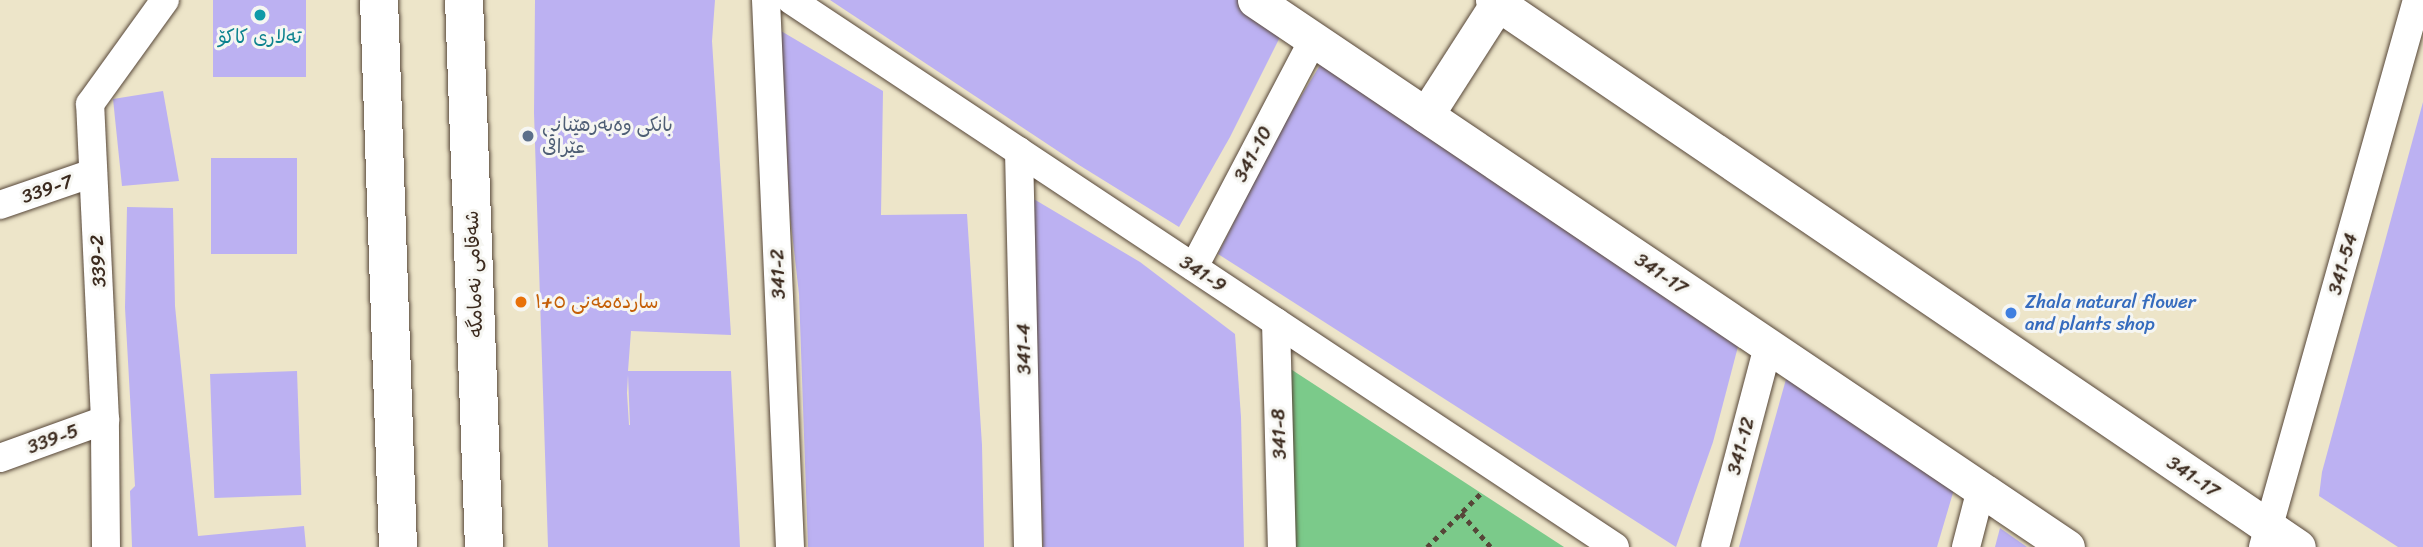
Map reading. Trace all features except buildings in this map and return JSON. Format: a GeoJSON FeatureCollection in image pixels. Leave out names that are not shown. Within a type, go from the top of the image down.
{"type":"FeatureCollection","features":[{"type":"Feature","properties":{"kind":"main road"},"geometry":{"type":"LineString","coordinates":[[379,0],[398,547]]}},
{"type":"Feature","properties":{"kind":"main road","name":"شەقامی نەمامگە"},"geometry":{"type":"LineString","coordinates":[[464,0],[484,547]]}},
{"type":"Feature","properties":{"kind":"street","name":"339-2"},"geometry":{"type":"LineString","coordinates":[[106,547],[105,420],[90,104],[165,0]]}},
{"type":"Feature","properties":{"kind":"street","name":"341-2"},"geometry":{"type":"LineString","coordinates":[[766,0],[790,547]]}},
{"type":"Feature","properties":{"kind":"street","name":"341-9"},"geometry":{"type":"LineString","coordinates":[[791,0],[1615,547]]}},
{"type":"Feature","properties":{"kind":"street","name":"341-17"},"geometry":{"type":"LineString","coordinates":[[1255,0],[2067,547]]}},
{"type":"Feature","properties":{"kind":"street","name":"341-54"},"geometry":{"type":"LineString","coordinates":[[2265,537],[2417,0]]}},
{"type":"Feature","properties":{"kind":"street","name":"341-17"},"geometry":{"type":"LineString","coordinates":[[1495,2],[2265,537],[2298,547]]}},
{"type":"Feature","properties":{"kind":"street"},"geometry":{"type":"LineString","coordinates":[[1426,116],[1495,2]]}},
{"type":"Feature","properties":{"kind":"street","name":"341-10"},"geometry":{"type":"LineString","coordinates":[[1194,267],[1313,40]]}},
{"type":"Feature","properties":{"kind":"street","name":"341-4"},"geometry":{"type":"LineString","coordinates":[[1019,151],[1028,547]]}},
{"type":"Feature","properties":{"kind":"street","name":"339-7"},"geometry":{"type":"LineString","coordinates":[[7,194],[93,173]]}},
{"type":"Feature","properties":{"kind":"street","name":"341-8"},"geometry":{"type":"LineString","coordinates":[[1276,321],[1282,547]]}},
{"type":"Feature","properties":{"kind":"street","name":"341-12"},"geometry":{"type":"LineString","coordinates":[[1715,547],[1768,346]]}},
{"type":"Feature","properties":{"kind":"street","name":"339-5"},"geometry":{"type":"LineString","coordinates":[[0,458],[105,420]]}},
{"type":"Feature","properties":{"kind":"street"},"geometry":{"type":"LineString","coordinates":[[1966,547],[1981,489]]}},
{"type":"Feature","properties":{"kind":"path"},"geometry":{"type":"LineString","coordinates":[[1427,547],[1502,472]]}},
{"type":"Feature","properties":{"kind":"path"},"geometry":{"type":"LineString","coordinates":[[1461,513],[1491,547]]}},
{"type":"Feature","properties":{"kind":"green space"},"geometry":{"type":"Polygon","coordinates":[[[1289,368],[1564,547],[1295,547],[1289,368]]]}},
{"type":"Feature","properties":{"kind":"place","name":"تەلاری کاکۆ"},"geometry":{"type":"Point","coordinates":[260,15]}},
{"type":"Feature","properties":{"kind":"place","name":"بانکی وەبەرهێنانی عێراقی"},"geometry":{"type":"Point","coordinates":[528,136]}},
{"type":"Feature","properties":{"kind":"place","name":"ساردەمەنی ٥+١"},"geometry":{"type":"Point","coordinates":[521,302]}},
{"type":"Feature","properties":{"kind":"place","name":"Zhala natural flower and plants shop"},"geometry":{"type":"Point","coordinates":[2011,313]}}]}
